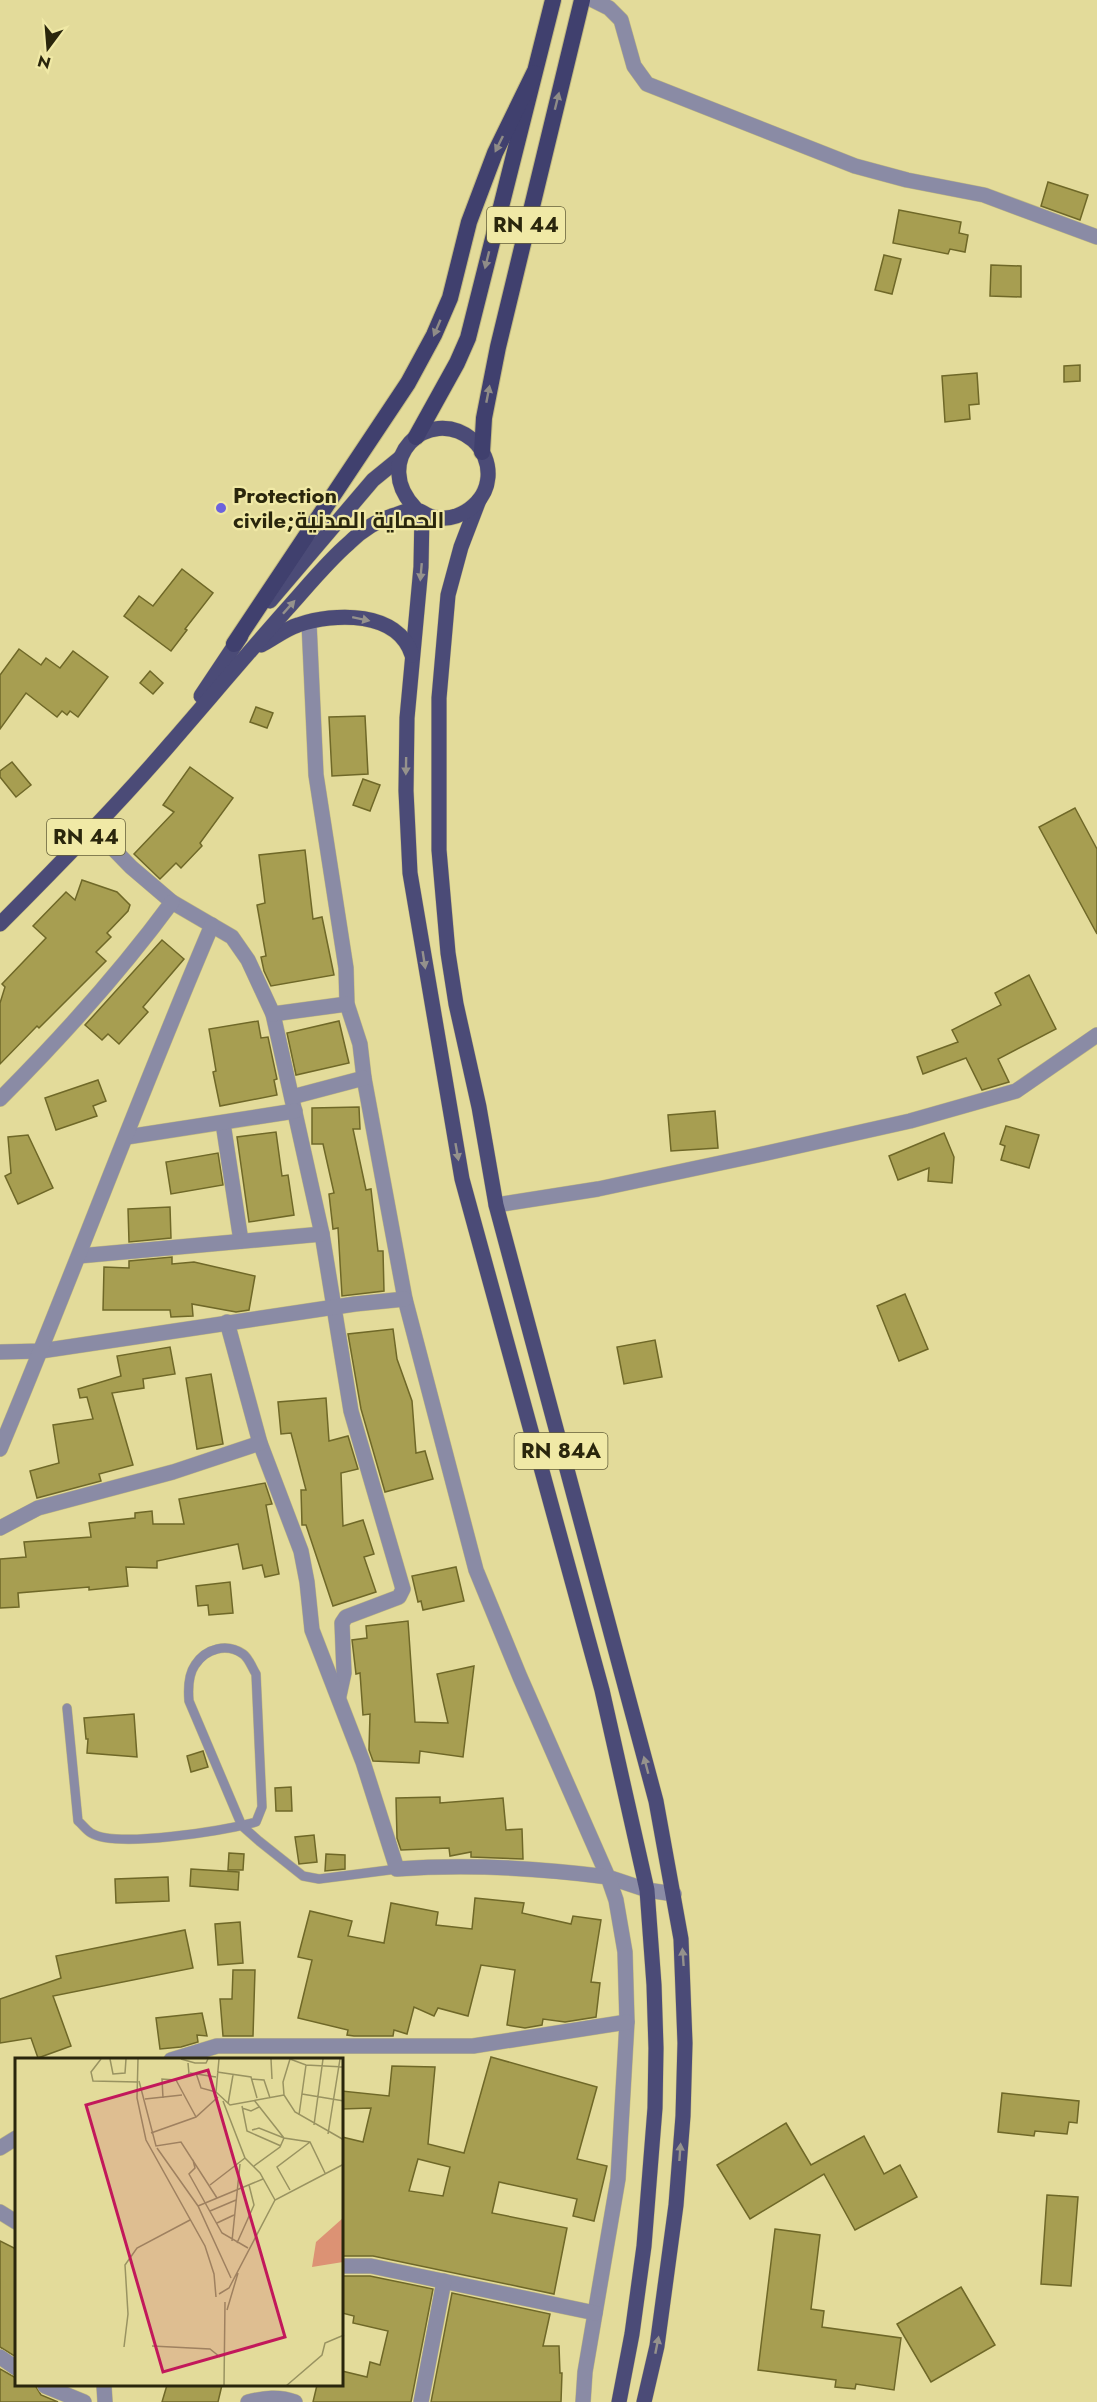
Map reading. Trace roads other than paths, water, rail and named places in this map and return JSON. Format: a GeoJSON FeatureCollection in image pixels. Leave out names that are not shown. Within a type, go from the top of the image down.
{"type":"FeatureCollection","features":[{"type":"Feature","properties":{"kind":"highway","name":"RN 44"},"geometry":{"type":"LineString","coordinates":[[416,437],[468,338],[553,0]]}},
{"type":"Feature","properties":{"kind":"highway","name":"RN 44"},"geometry":{"type":"LineString","coordinates":[[482,452],[484,418],[498,347],[582,0]]}},
{"type":"Feature","properties":{"kind":"highway"},"geometry":{"type":"LineString","coordinates":[[241,649],[408,383],[434,335],[450,298],[469,222],[488,172],[534,73]]}},
{"type":"Feature","properties":{"kind":"main road"},"geometry":{"type":"LineString","coordinates":[[439,428],[452,429],[474,441],[482,452],[487,464],[488,476],[479,500],[470,509],[447,518],[434,518],[419,511],[406,499],[399,486],[400,458],[406,447],[426,431],[439,428]]}},
{"type":"Feature","properties":{"kind":"main road","name":"RN 44"},"geometry":{"type":"LineString","coordinates":[[0,924],[94,829],[169,746],[241,649],[373,480],[400,458]]}},
{"type":"Feature","properties":{"kind":"main road","name":"RN 84A"},"geometry":{"type":"LineString","coordinates":[[479,500],[461,547],[448,595],[439,698],[439,850],[448,953],[496,1205],[656,1801],[674,1894],[684,1975],[683,2116],[671,2257],[657,2346],[644,2402]]}},
{"type":"Feature","properties":{"kind":"main road","name":"RN 44"},"geometry":{"type":"LineString","coordinates":[[241,649],[349,543],[370,527],[392,516],[419,511]]}},
{"type":"Feature","properties":{"kind":"main road","name":"RN 84A"},"geometry":{"type":"LineString","coordinates":[[419,511],[421,567],[407,718],[406,791],[410,873],[462,1179],[602,1690],[647,1890],[655,1996],[655,2108],[644,2246],[632,2334],[619,2402]]}},
{"type":"Feature","properties":{"kind":"main road"},"geometry":{"type":"LineString","coordinates":[[241,649],[297,625],[353,617],[384,624],[403,636],[412,656]]}},
{"type":"Feature","properties":{"kind":"street"},"geometry":{"type":"LineString","coordinates":[[593,0],[609,8],[621,20],[634,66],[647,84],[855,166],[907,180],[984,195],[1097,237]]}},
{"type":"Feature","properties":{"kind":"street"},"geometry":{"type":"LineString","coordinates":[[309,623],[316,775],[346,968],[347,1004],[360,1044],[364,1078],[405,1299],[476,1570],[520,1677],[608,1877],[616,1900],[625,1952],[627,2022],[618,2179],[585,2372],[583,2402]]}},
{"type":"Feature","properties":{"kind":"street"},"geometry":{"type":"LineString","coordinates":[[94,829],[131,867],[172,902],[232,937],[248,960],[273,1014],[322,1234],[351,1411],[403,1589],[399,1597],[346,1617],[342,1623],[344,1673],[339,1696]]}},
{"type":"Feature","properties":{"kind":"street"},"geometry":{"type":"LineString","coordinates":[[0,1099],[45,1054],[114,978],[172,902]]}},
{"type":"Feature","properties":{"kind":"street"},"geometry":{"type":"LineString","coordinates":[[0,1449],[212,925]]}},
{"type":"Feature","properties":{"kind":"street"},"geometry":{"type":"LineString","coordinates":[[273,1014],[347,1004]]}},
{"type":"Feature","properties":{"kind":"street"},"geometry":{"type":"LineString","coordinates":[[496,1205],[598,1189],[758,1155],[910,1120],[1016,1091],[1097,1035]]}},
{"type":"Feature","properties":{"kind":"street"},"geometry":{"type":"LineString","coordinates":[[127,1137],[224,1123],[293,1104],[364,1078]]}},
{"type":"Feature","properties":{"kind":"street"},"geometry":{"type":"LineString","coordinates":[[224,1123],[241,1241]]}},
{"type":"Feature","properties":{"kind":"street"},"geometry":{"type":"LineString","coordinates":[[79,1256],[322,1234]]}},
{"type":"Feature","properties":{"kind":"street"},"geometry":{"type":"LineString","coordinates":[[0,1352],[41,1351],[227,1322],[405,1299]]}},
{"type":"Feature","properties":{"kind":"street"},"geometry":{"type":"LineString","coordinates":[[227,1322],[260,1443],[301,1551],[312,1630],[363,1762],[397,1869],[441,1866],[578,1873],[608,1877],[647,1890],[674,1894]]}},
{"type":"Feature","properties":{"kind":"street"},"geometry":{"type":"LineString","coordinates":[[0,1528],[38,1508],[173,1472],[260,1443]]}},
{"type":"Feature","properties":{"kind":"street"},"geometry":{"type":"LineString","coordinates":[[184,2058],[216,2053],[473,2046],[627,2022]]}},
{"type":"Feature","properties":{"kind":"street"},"geometry":{"type":"LineString","coordinates":[[0,2148],[15,2140]]}},
{"type":"Feature","properties":{"kind":"street"},"geometry":{"type":"LineString","coordinates":[[0,2212],[15,2221]]}},
{"type":"Feature","properties":{"kind":"street"},"geometry":{"type":"LineString","coordinates":[[344,2265],[371,2266],[595,2313]]}},
{"type":"Feature","properties":{"kind":"street"},"geometry":{"type":"LineString","coordinates":[[421,2402],[444,2281]]}},
{"type":"Feature","properties":{"kind":"street"},"geometry":{"type":"LineString","coordinates":[[0,2357],[15,2367]]}},
{"type":"Feature","properties":{"kind":"street"},"geometry":{"type":"LineString","coordinates":[[49,2387],[84,2402]]}},
{"type":"Feature","properties":{"kind":"street"},"geometry":{"type":"LineString","coordinates":[[104,2387],[105,2402]]}},
{"type":"Feature","properties":{"kind":"street"},"geometry":{"type":"LineString","coordinates":[[248,2402],[268,2397],[289,2396]]}},
{"type":"Feature","properties":{"kind":"lane"},"geometry":{"type":"LineString","coordinates":[[67,1708],[78,1821],[92,1834],[116,1839],[206,1834],[242,1826],[256,1822],[262,1807],[256,1674],[245,1655],[229,1647],[211,1649],[194,1665],[188,1686],[189,1701],[242,1826],[303,1876],[319,1879],[397,1869]]}},
{"type":"Feature","properties":{"kind":"place","name":"Protection civile;الحماية المدنية"},"geometry":{"type":"Point","coordinates":[221,508]}}]}
